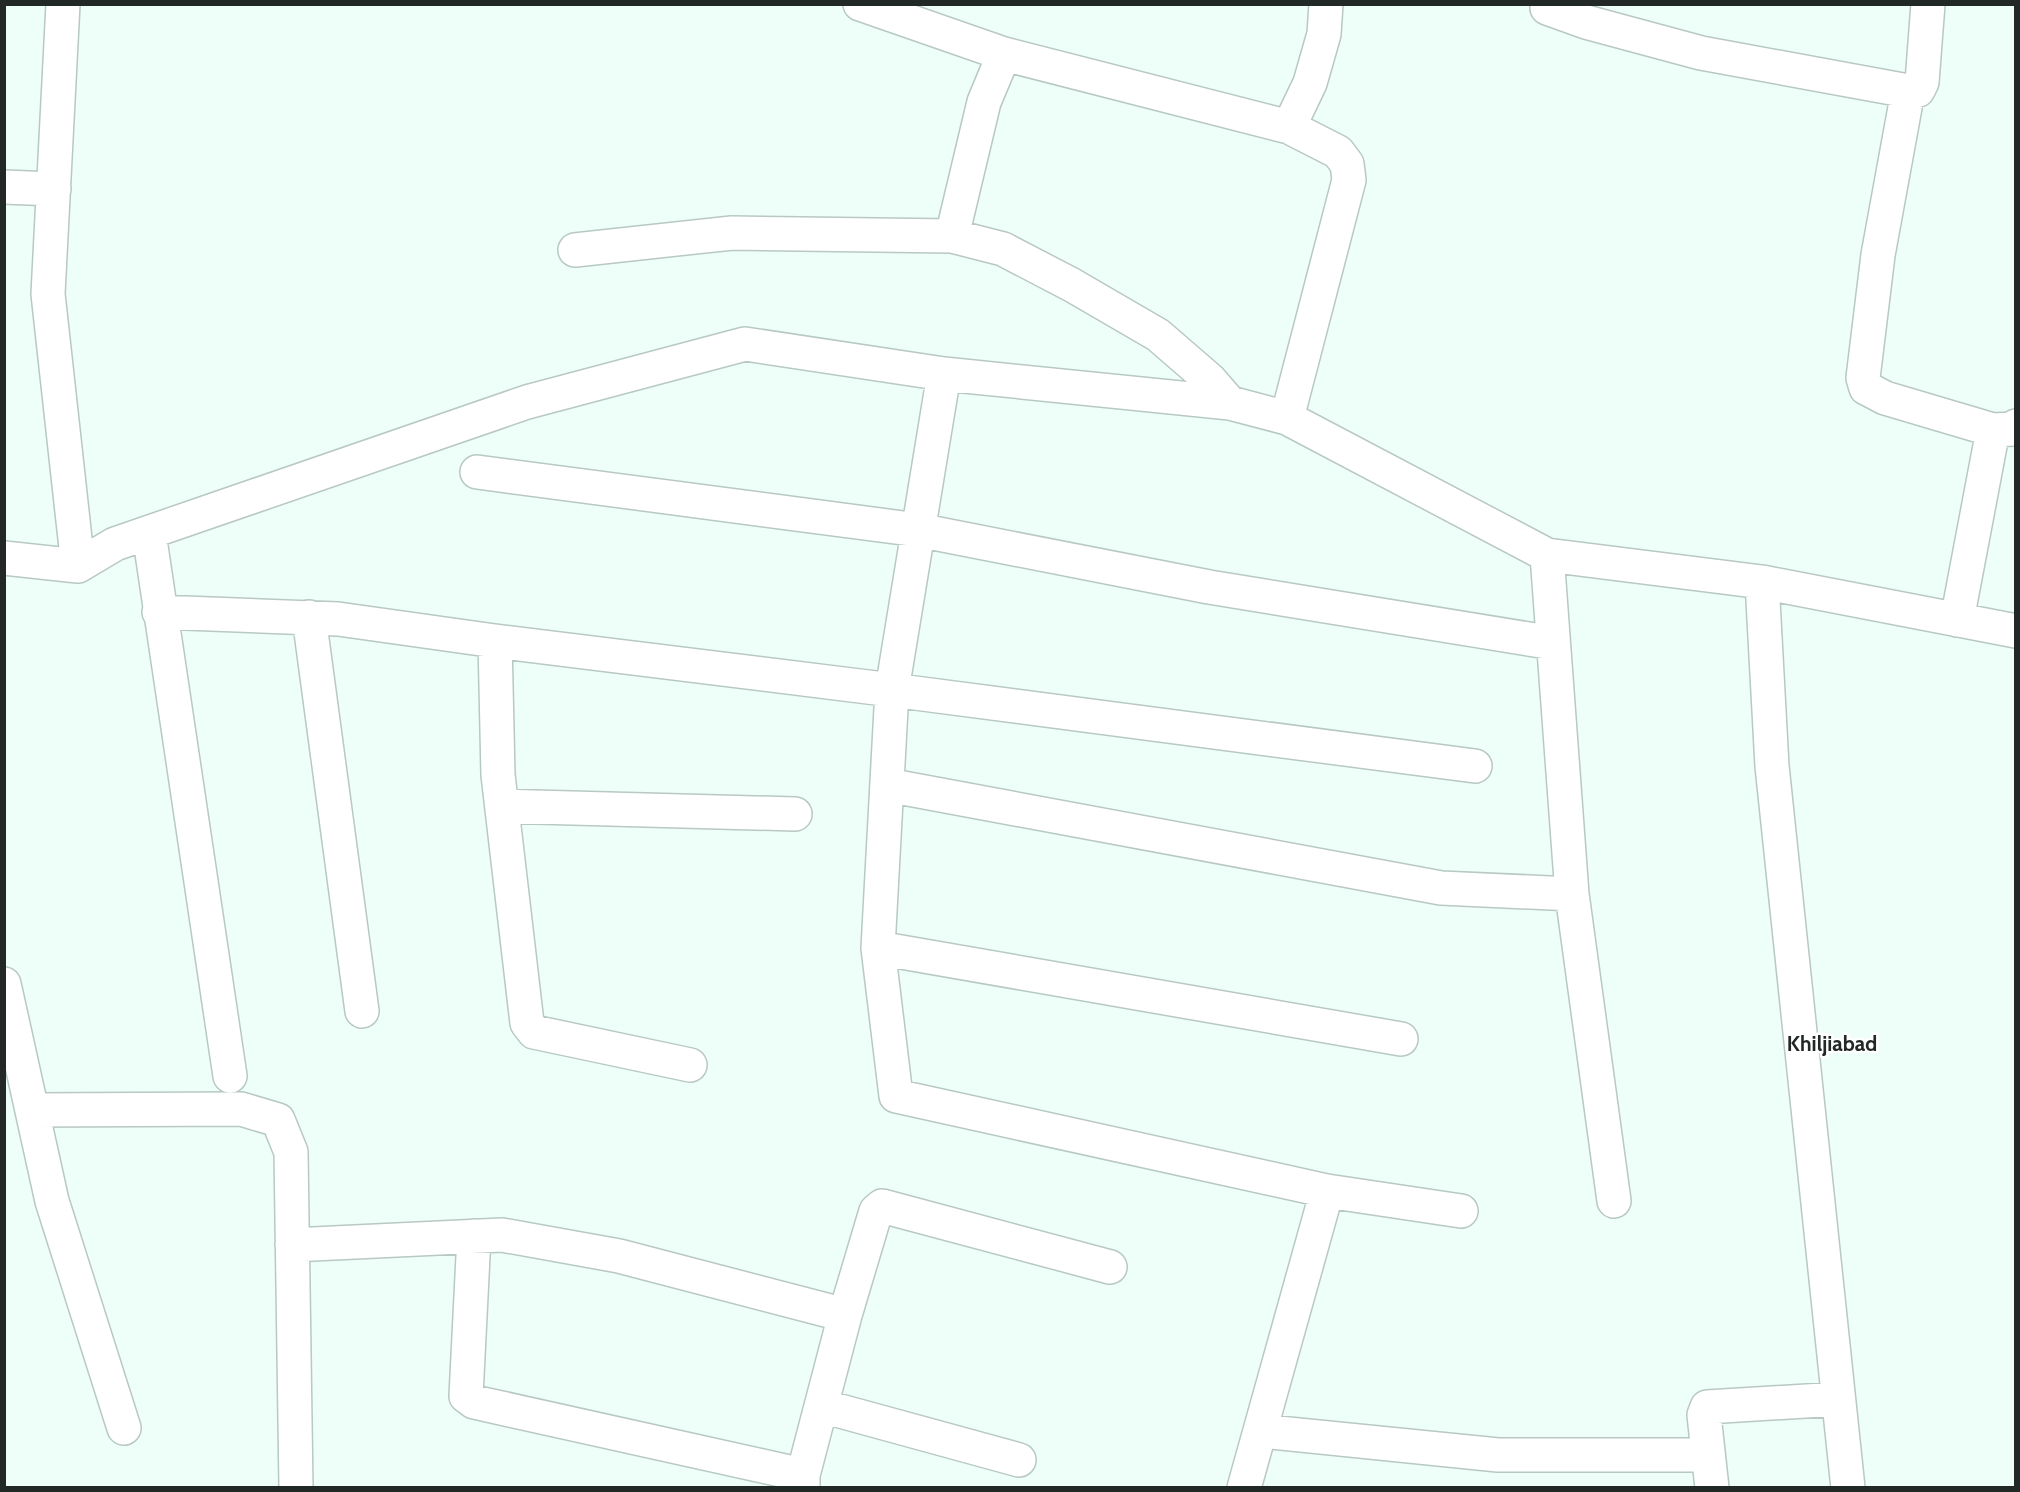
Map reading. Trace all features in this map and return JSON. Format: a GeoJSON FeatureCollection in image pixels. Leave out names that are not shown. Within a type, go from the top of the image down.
{"type":"FeatureCollection","features":[{"type":"Feature","properties":{"kind":"street"},"geometry":{"type":"LineString","coordinates":[[63,4],[48,294],[78,566]]}},
{"type":"Feature","properties":{"kind":"street"},"geometry":{"type":"LineString","coordinates":[[860,4],[1004,54],[1289,127],[1338,152],[1347,164],[1349,180],[1287,418]]}},
{"type":"Feature","properties":{"kind":"street"},"geometry":{"type":"LineString","coordinates":[[1289,127],[1310,83],[1324,34],[1326,4]]}},
{"type":"Feature","properties":{"kind":"street"},"geometry":{"type":"LineString","coordinates":[[1547,4],[1547,8],[1586,22],[1701,53],[1908,91],[1918,90],[1922,82],[1928,4]]}},
{"type":"Feature","properties":{"kind":"street"},"geometry":{"type":"LineString","coordinates":[[952,236],[984,102],[1004,54]]}},
{"type":"Feature","properties":{"kind":"street"},"geometry":{"type":"LineString","coordinates":[[1908,91],[1878,255],[1863,378],[1866,388],[1885,398],[2004,428],[1957,620]]}},
{"type":"Feature","properties":{"kind":"street"},"geometry":{"type":"LineString","coordinates":[[4,188],[54,189]]}},
{"type":"Feature","properties":{"kind":"street"},"geometry":{"type":"LineString","coordinates":[[575,250],[732,233],[952,236],[1003,249],[1072,285],[1158,335],[1210,380],[1230,403]]}},
{"type":"Feature","properties":{"kind":"street"},"geometry":{"type":"LineString","coordinates":[[4,558],[78,566],[115,544],[527,402],[745,344],[944,374],[1230,403],[1287,418],[1546,555],[1762,582],[2016,631]]}},
{"type":"Feature","properties":{"kind":"street"},"geometry":{"type":"LineString","coordinates":[[944,374],[892,690],[878,948],[896,1096],[1327,1191],[1461,1211]]}},
{"type":"Feature","properties":{"kind":"street"},"geometry":{"type":"LineString","coordinates":[[477,472],[918,530],[1209,587],[1553,642]]}},
{"type":"Feature","properties":{"kind":"street"},"geometry":{"type":"LineString","coordinates":[[148,533],[230,1076]]}},
{"type":"Feature","properties":{"kind":"street"},"geometry":{"type":"LineString","coordinates":[[1546,555],[1572,894],[1614,1201]]}},
{"type":"Feature","properties":{"kind":"street"},"geometry":{"type":"LineString","coordinates":[[1762,582],[1772,766],[1848,1488]]}},
{"type":"Feature","properties":{"kind":"street"},"geometry":{"type":"LineString","coordinates":[[159,612],[338,619],[1475,766]]}},
{"type":"Feature","properties":{"kind":"street"},"geometry":{"type":"LineString","coordinates":[[309,617],[362,1011]]}},
{"type":"Feature","properties":{"kind":"street"},"geometry":{"type":"LineString","coordinates":[[495,641],[498,775],[527,1023],[534,1032],[690,1065]]}},
{"type":"Feature","properties":{"kind":"street"},"geometry":{"type":"LineString","coordinates":[[887,785],[1441,888],[1572,894]]}},
{"type":"Feature","properties":{"kind":"street"},"geometry":{"type":"LineString","coordinates":[[502,806],[795,814]]}},
{"type":"Feature","properties":{"kind":"street"},"geometry":{"type":"LineString","coordinates":[[878,948],[1401,1039]]}},
{"type":"Feature","properties":{"kind":"street"},"geometry":{"type":"LineString","coordinates":[[4,984],[52,1201],[124,1428]]}},
{"type":"Feature","properties":{"kind":"street"},"geometry":{"type":"LineString","coordinates":[[32,1110],[241,1109],[279,1120],[291,1152],[296,1488]]}},
{"type":"Feature","properties":{"kind":"street"},"geometry":{"type":"LineString","coordinates":[[1244,1488],[1327,1191]]}},
{"type":"Feature","properties":{"kind":"street"},"geometry":{"type":"LineString","coordinates":[[474,1236],[466,1396],[474,1402],[803,1481],[845,1315],[876,1211],[882,1206],[1110,1267]]}},
{"type":"Feature","properties":{"kind":"street"},"geometry":{"type":"LineString","coordinates":[[292,1245],[502,1235],[619,1257],[845,1315]]}},
{"type":"Feature","properties":{"kind":"street"},"geometry":{"type":"LineString","coordinates":[[1712,1488],[1704,1415],[1707,1407],[1838,1399]]}},
{"type":"Feature","properties":{"kind":"street"},"geometry":{"type":"LineString","coordinates":[[822,1406],[1019,1460]]}},
{"type":"Feature","properties":{"kind":"street"},"geometry":{"type":"LineString","coordinates":[[1260,1431],[1498,1455],[1708,1455]]}},
{"type":"Feature","properties":{"kind":"district","name":"Khiljiabad"},"geometry":{"type":"Point","coordinates":[1832,1043]}}]}
